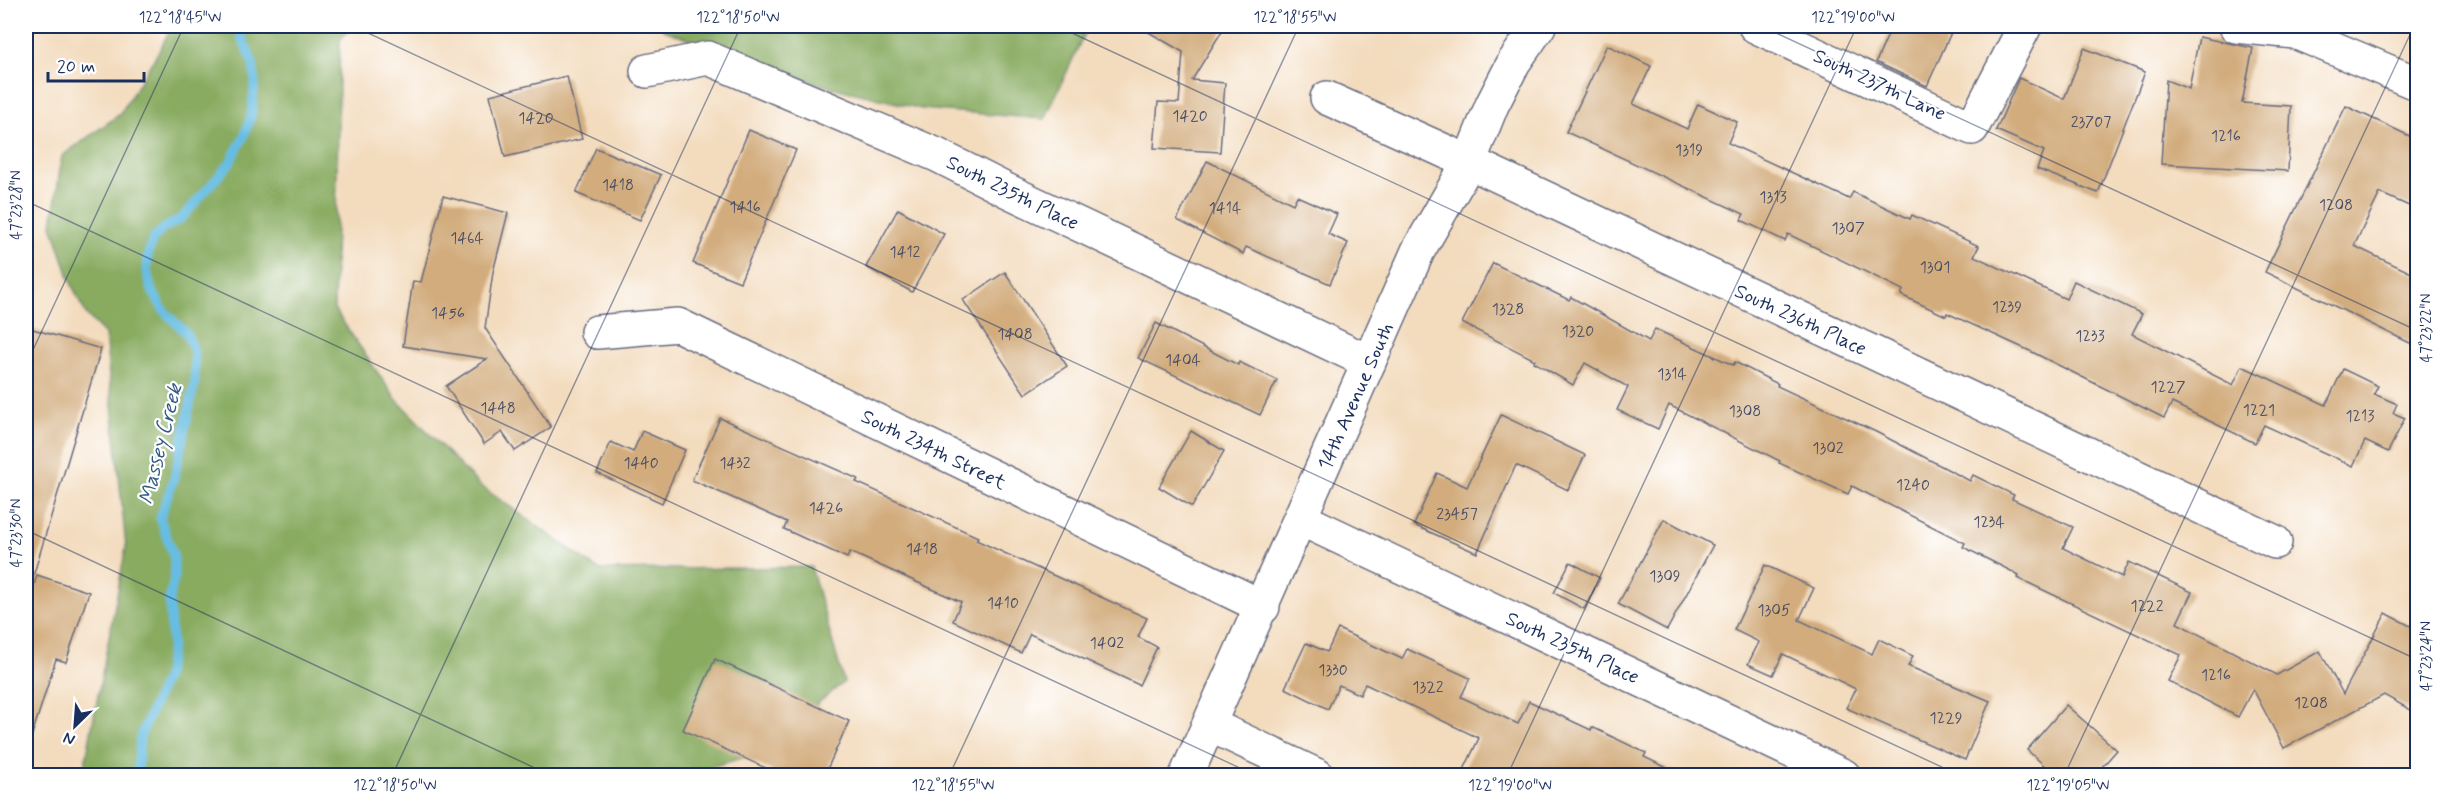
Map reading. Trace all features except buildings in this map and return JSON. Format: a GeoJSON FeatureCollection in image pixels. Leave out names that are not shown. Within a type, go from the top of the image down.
{"type":"FeatureCollection","features":[{"type":"Feature","properties":{"kind":"street","name":"14th Avenue South"},"geometry":{"type":"LineString","coordinates":[[1186,776],[1263,607],[1418,251],[1469,162],[1497,94],[1514,62],[1539,26]]}},
{"type":"Feature","properties":{"kind":"street","name":"South 237th Lane"},"geometry":{"type":"LineString","coordinates":[[1755,26],[1972,128],[2025,26]]}},
{"type":"Feature","properties":{"kind":"street"},"geometry":{"type":"LineString","coordinates":[[2236,26],[2295,32],[2416,78]]}},
{"type":"Feature","properties":{"kind":"street","name":"South 235th Place"},"geometry":{"type":"LineString","coordinates":[[647,71],[708,58],[937,155],[1369,362]]}},
{"type":"Feature","properties":{"kind":"street","name":"South 236th Place"},"geometry":{"type":"LineString","coordinates":[[1327,98],[1469,162],[2275,542]]}},
{"type":"Feature","properties":{"kind":"street","name":"South 234th Street"},"geometry":{"type":"LineString","coordinates":[[597,332],[678,325],[1263,607]]}},
{"type":"Feature","properties":{"kind":"street","name":"South 235th Place"},"geometry":{"type":"LineString","coordinates":[[1301,519],[1844,776]]}},
{"type":"Feature","properties":{"kind":"street"},"geometry":{"type":"LineString","coordinates":[[1210,725],[1318,776]]}},
{"type":"Feature","properties":{"kind":"green space"},"geometry":{"type":"Polygon","coordinates":[[[171,26],[352,26],[340,40],[334,309],[395,398],[478,484],[599,570],[811,567],[844,682],[755,754],[683,775],[83,775],[126,547],[105,334],[86,314],[71,283],[52,225],[62,156],[120,114],[161,48],[171,26]]]}},
{"type":"Feature","properties":{"kind":"green space"},"geometry":{"type":"Polygon","coordinates":[[[661,26],[1088,26],[1045,119],[922,109],[822,85],[664,30],[661,26]]]}},
{"type":"Feature","properties":{"kind":"waterway","name":"Massey Creek"},"geometry":{"type":"LineString","coordinates":[[137,776],[140,737],[167,674],[172,644],[169,599],[174,579],[174,558],[160,518],[175,475],[195,382],[194,351],[187,334],[164,311],[151,289],[147,271],[148,254],[153,239],[164,228],[182,218],[229,164],[244,136],[251,116],[255,81],[253,63],[237,26]]}}]}
